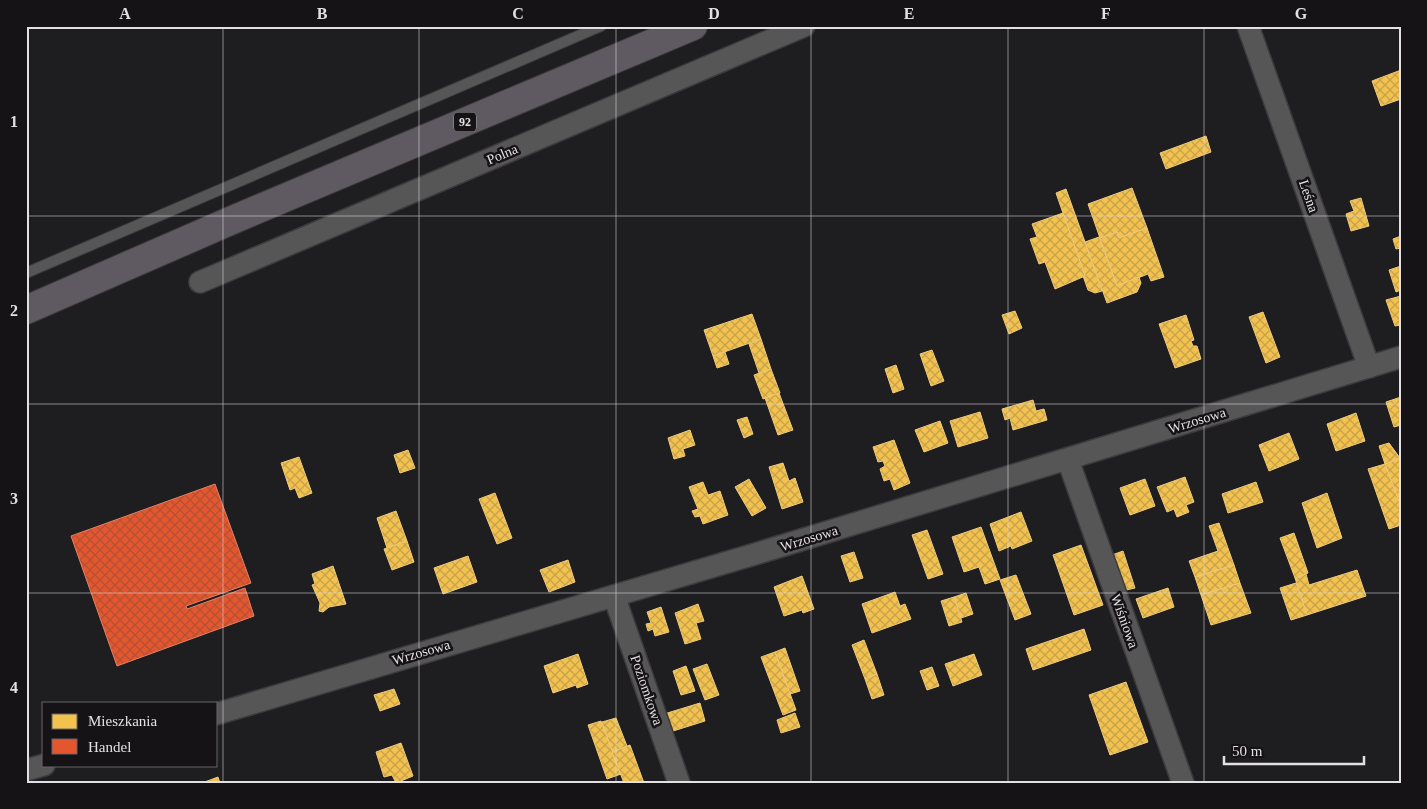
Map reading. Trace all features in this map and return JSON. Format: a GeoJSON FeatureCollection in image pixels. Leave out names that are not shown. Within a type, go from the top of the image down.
{"type":"FeatureCollection","features":[{"type":"Feature","properties":{"kind":"main road","name":"92"},"geometry":{"type":"LineString","coordinates":[[26,310],[237,218],[693,26]]}},
{"type":"Feature","properties":{"kind":"street","name":"Polna"},"geometry":{"type":"LineString","coordinates":[[200,282],[804,26]]}},
{"type":"Feature","properties":{"kind":"street","name":"Leśna"},"geometry":{"type":"LineString","coordinates":[[1248,26],[1369,367]]}},
{"type":"Feature","properties":{"kind":"street","name":"Wrzosowa"},"geometry":{"type":"LineString","coordinates":[[218,713],[1068,460],[1401,357]]}},
{"type":"Feature","properties":{"kind":"street","name":"Wiśniowa"},"geometry":{"type":"LineString","coordinates":[[1068,460],[1183,783]]}},
{"type":"Feature","properties":{"kind":"street","name":"Poziomkowa"},"geometry":{"type":"LineString","coordinates":[[614,596],[679,783]]}},
{"type":"Feature","properties":{"kind":"street"},"geometry":{"type":"LineString","coordinates":[[26,770],[42,766]]}},
{"type":"Feature","properties":{"kind":"lane"},"geometry":{"type":"LineString","coordinates":[[26,273],[601,26]]}},
{"type":"Feature","properties":{"kind":"building: Mieszkania"},"geometry":{"type":"Polygon","coordinates":[[[1401,70],[1401,99],[1381,106],[1372,81],[1401,70]]]}},
{"type":"Feature","properties":{"kind":"building: Mieszkania"},"geometry":{"type":"Polygon","coordinates":[[[1206,136],[1211,152],[1166,169],[1160,153],[1206,136]]]}},
{"type":"Feature","properties":{"kind":"building: Mieszkania"},"geometry":{"type":"Polygon","coordinates":[[[1132,188],[1147,228],[1119,238],[1117,232],[1100,238],[1088,204],[1132,188]]]}},
{"type":"Feature","properties":{"kind":"building: Mieszkania"},"geometry":{"type":"Polygon","coordinates":[[[1066,189],[1102,291],[1095,293],[1088,290],[1083,276],[1085,276],[1056,193],[1066,189]]]}},
{"type":"Feature","properties":{"kind":"building: Mieszkania"},"geometry":{"type":"Polygon","coordinates":[[[1361,198],[1369,226],[1351,231],[1346,214],[1354,211],[1350,201],[1361,198]]]}},
{"type":"Feature","properties":{"kind":"building: Mieszkania"},"geometry":{"type":"Polygon","coordinates":[[[1063,213],[1085,276],[1055,289],[1045,262],[1039,264],[1030,239],[1037,237],[1032,224],[1063,213]]]}},
{"type":"Feature","properties":{"kind":"building: Mieszkania"},"geometry":{"type":"Polygon","coordinates":[[[1147,228],[1164,277],[1151,281],[1148,274],[1117,286],[1100,238],[1117,232],[1119,238],[1147,228]]]}},
{"type":"Feature","properties":{"kind":"building: Mieszkania"},"geometry":{"type":"Polygon","coordinates":[[[1401,236],[1401,248],[1396,249],[1393,239],[1401,236]]]}},
{"type":"Feature","properties":{"kind":"building: Mieszkania"},"geometry":{"type":"Polygon","coordinates":[[[1099,237],[1117,286],[1139,277],[1141,283],[1137,292],[1107,303],[1085,242],[1099,237]]]}},
{"type":"Feature","properties":{"kind":"building: Mieszkania"},"geometry":{"type":"Polygon","coordinates":[[[1401,266],[1401,290],[1396,292],[1389,270],[1401,266]]]}},
{"type":"Feature","properties":{"kind":"building: Mieszkania"},"geometry":{"type":"Polygon","coordinates":[[[1401,296],[1401,325],[1395,326],[1386,300],[1401,296]]]}},
{"type":"Feature","properties":{"kind":"building: Mieszkania"},"geometry":{"type":"Polygon","coordinates":[[[1015,311],[1022,328],[1009,334],[1002,315],[1015,311]]]}},
{"type":"Feature","properties":{"kind":"building: Mieszkania"},"geometry":{"type":"Polygon","coordinates":[[[1263,312],[1280,357],[1266,363],[1249,317],[1263,312]]]}},
{"type":"Feature","properties":{"kind":"building: Mieszkania"},"geometry":{"type":"Polygon","coordinates":[[[752,314],[761,339],[713,356],[704,330],[752,314]]]}},
{"type":"Feature","properties":{"kind":"building: Mieszkania"},"geometry":{"type":"Polygon","coordinates":[[[1186,315],[1194,340],[1191,341],[1193,346],[1197,346],[1201,359],[1175,368],[1159,324],[1186,315]]]}},
{"type":"Feature","properties":{"kind":"building: Mieszkania"},"geometry":{"type":"Polygon","coordinates":[[[761,339],[771,369],[759,373],[749,344],[761,339]]]}},
{"type":"Feature","properties":{"kind":"building: Mieszkania"},"geometry":{"type":"Polygon","coordinates":[[[932,350],[944,381],[931,386],[920,354],[932,350]]]}},
{"type":"Feature","properties":{"kind":"building: Mieszkania"},"geometry":{"type":"Polygon","coordinates":[[[725,352],[729,364],[717,368],[713,356],[725,352]]]}},
{"type":"Feature","properties":{"kind":"building: Mieszkania"},"geometry":{"type":"Polygon","coordinates":[[[896,365],[904,389],[893,393],[885,369],[896,365]]]}},
{"type":"Feature","properties":{"kind":"building: Mieszkania"},"geometry":{"type":"Polygon","coordinates":[[[771,369],[780,393],[763,399],[754,375],[771,369]]]}},
{"type":"Feature","properties":{"kind":"building: Mieszkania"},"geometry":{"type":"Polygon","coordinates":[[[779,393],[793,430],[778,435],[765,398],[779,393]]]}},
{"type":"Feature","properties":{"kind":"building: Mieszkania"},"geometry":{"type":"Polygon","coordinates":[[[1401,397],[1401,425],[1394,427],[1386,402],[1401,397]]]}},
{"type":"Feature","properties":{"kind":"building: Mieszkania"},"geometry":{"type":"Polygon","coordinates":[[[1033,400],[1036,411],[1044,409],[1047,420],[1013,430],[1010,418],[1005,420],[1002,409],[1033,400]]]}},
{"type":"Feature","properties":{"kind":"building: Mieszkania"},"geometry":{"type":"Polygon","coordinates":[[[980,412],[988,438],[958,447],[950,421],[980,412]]]}},
{"type":"Feature","properties":{"kind":"building: Mieszkania"},"geometry":{"type":"Polygon","coordinates":[[[1356,413],[1365,441],[1336,451],[1327,424],[1356,413]]]}},
{"type":"Feature","properties":{"kind":"building: Mieszkania"},"geometry":{"type":"Polygon","coordinates":[[[747,417],[753,434],[744,438],[737,420],[747,417]]]}},
{"type":"Feature","properties":{"kind":"building: Mieszkania"},"geometry":{"type":"Polygon","coordinates":[[[940,421],[948,443],[924,452],[915,430],[940,421]]]}},
{"type":"Feature","properties":{"kind":"building: Mieszkania"},"geometry":{"type":"Polygon","coordinates":[[[690,430],[695,445],[683,449],[685,456],[674,459],[668,438],[690,430]]]}},
{"type":"Feature","properties":{"kind":"building: Mieszkania"},"geometry":{"type":"Polygon","coordinates":[[[1289,433],[1299,459],[1269,471],[1259,445],[1289,433]]]}},
{"type":"Feature","properties":{"kind":"building: Mieszkania"},"geometry":{"type":"Polygon","coordinates":[[[894,440],[910,483],[894,490],[890,479],[884,481],[880,469],[885,466],[883,461],[878,462],[873,447],[894,440]]]}},
{"type":"Feature","properties":{"kind":"building: Mieszkania"},"geometry":{"type":"Polygon","coordinates":[[[1389,443],[1400,458],[1385,464],[1379,446],[1389,443]]]}},
{"type":"Feature","properties":{"kind":"building: Mieszkania"},"geometry":{"type":"Polygon","coordinates":[[[408,450],[415,468],[400,473],[394,455],[408,450]]]}},
{"type":"Feature","properties":{"kind":"building: Mieszkania"},"geometry":{"type":"Polygon","coordinates":[[[299,457],[312,493],[299,498],[295,488],[290,490],[281,463],[299,457]]]}},
{"type":"Feature","properties":{"kind":"building: Mieszkania"},"geometry":{"type":"Polygon","coordinates":[[[1400,458],[1401,460],[1401,507],[1385,464],[1400,458]]]}},
{"type":"Feature","properties":{"kind":"building: Mieszkania"},"geometry":{"type":"Polygon","coordinates":[[[783,463],[789,481],[795,478],[803,502],[782,509],[769,467],[783,463]]]}},
{"type":"Feature","properties":{"kind":"building: Mieszkania"},"geometry":{"type":"Polygon","coordinates":[[[1385,464],[1401,507],[1401,525],[1389,529],[1368,469],[1385,464]]]}},
{"type":"Feature","properties":{"kind":"building: Mieszkania"},"geometry":{"type":"Polygon","coordinates":[[[1185,477],[1194,502],[1186,505],[1189,512],[1177,517],[1174,509],[1167,512],[1157,487],[1185,477]]]}},
{"type":"Feature","properties":{"kind":"building: Mieszkania"},"geometry":{"type":"Polygon","coordinates":[[[749,479],[766,508],[752,516],[735,487],[749,479]]]}},
{"type":"Feature","properties":{"kind":"building: Mieszkania"},"geometry":{"type":"Polygon","coordinates":[[[1145,479],[1155,506],[1130,515],[1120,488],[1145,479]]]}},
{"type":"Feature","properties":{"kind":"building: Mieszkania"},"geometry":{"type":"Polygon","coordinates":[[[703,482],[708,495],[720,491],[728,515],[703,524],[700,516],[695,517],[692,511],[698,509],[689,487],[703,482]]]}},
{"type":"Feature","properties":{"kind":"building: Mieszkania"},"geometry":{"type":"Polygon","coordinates":[[[1256,482],[1263,502],[1228,513],[1222,494],[1256,482]]]}},
{"type":"Feature","properties":{"kind":"building: Mieszkania"},"geometry":{"type":"Polygon","coordinates":[[[495,493],[512,538],[497,544],[479,499],[495,493]]]}},
{"type":"Feature","properties":{"kind":"building: Mieszkania"},"geometry":{"type":"Polygon","coordinates":[[[1327,493],[1342,538],[1317,548],[1302,503],[1327,493]]]}},
{"type":"Feature","properties":{"kind":"building: Mieszkania"},"geometry":{"type":"Polygon","coordinates":[[[396,511],[407,541],[387,548],[377,518],[396,511]]]}},
{"type":"Feature","properties":{"kind":"building: Mieszkania"},"geometry":{"type":"Polygon","coordinates":[[[1021,512],[1032,541],[1012,549],[1011,546],[999,551],[990,524],[1021,512]]]}},
{"type":"Feature","properties":{"kind":"building: Mieszkania"},"geometry":{"type":"Polygon","coordinates":[[[1219,523],[1234,565],[1195,577],[1189,561],[1218,551],[1209,526],[1219,523]]]}},
{"type":"Feature","properties":{"kind":"building: Mieszkania"},"geometry":{"type":"Polygon","coordinates":[[[981,527],[1000,579],[985,584],[979,567],[964,572],[952,537],[981,527]]]}},
{"type":"Feature","properties":{"kind":"building: Mieszkania"},"geometry":{"type":"Polygon","coordinates":[[[927,530],[943,574],[928,579],[912,535],[927,530]]]}},
{"type":"Feature","properties":{"kind":"building: Mieszkania"},"geometry":{"type":"Polygon","coordinates":[[[1294,533],[1308,573],[1295,578],[1280,538],[1294,533]]]}},
{"type":"Feature","properties":{"kind":"building: Mieszkania"},"geometry":{"type":"Polygon","coordinates":[[[407,541],[414,562],[392,570],[384,549],[407,541]]]}},
{"type":"Feature","properties":{"kind":"building: Mieszkania"},"geometry":{"type":"Polygon","coordinates":[[[1081,545],[1103,605],[1074,615],[1053,555],[1081,545]]]}},
{"type":"Feature","properties":{"kind":"building: Mieszkania"},"geometry":{"type":"Polygon","coordinates":[[[1123,551],[1135,588],[1122,591],[1112,555],[1123,551]]]}},
{"type":"Feature","properties":{"kind":"building: Mieszkania"},"geometry":{"type":"Polygon","coordinates":[[[854,552],[863,578],[850,582],[841,556],[854,552]]]}},
{"type":"Feature","properties":{"kind":"building: Mieszkania"},"geometry":{"type":"Polygon","coordinates":[[[468,556],[477,582],[443,594],[434,568],[468,556]]]}},
{"type":"Feature","properties":{"kind":"building: Mieszkania"},"geometry":{"type":"Polygon","coordinates":[[[568,560],[575,582],[549,592],[540,570],[568,560]]]}},
{"type":"Feature","properties":{"kind":"building: Mieszkania"},"geometry":{"type":"Polygon","coordinates":[[[1234,565],[1240,583],[1201,595],[1195,577],[1234,565]]]}},
{"type":"Feature","properties":{"kind":"building: Mieszkania"},"geometry":{"type":"Polygon","coordinates":[[[333,566],[346,604],[329,607],[323,612],[319,611],[320,603],[312,585],[315,584],[312,574],[333,566]]]}},
{"type":"Feature","properties":{"kind":"building: Mieszkania"},"geometry":{"type":"Polygon","coordinates":[[[1357,570],[1366,596],[1307,615],[1295,578],[1306,574],[1309,585],[1357,570]]]}},
{"type":"Feature","properties":{"kind":"building: Mieszkania"},"geometry":{"type":"Polygon","coordinates":[[[1016,575],[1031,614],[1015,620],[1000,580],[1016,575]]]}},
{"type":"Feature","properties":{"kind":"building: Mieszkania"},"geometry":{"type":"Polygon","coordinates":[[[802,576],[814,609],[803,613],[802,610],[784,616],[774,587],[802,576]]]}},
{"type":"Feature","properties":{"kind":"building: Mieszkania"},"geometry":{"type":"Polygon","coordinates":[[[1240,583],[1251,613],[1211,625],[1201,595],[1240,583]]]}},
{"type":"Feature","properties":{"kind":"building: Mieszkania"},"geometry":{"type":"Polygon","coordinates":[[[1296,583],[1307,615],[1291,620],[1280,588],[1296,583]]]}},
{"type":"Feature","properties":{"kind":"building: Mieszkania"},"geometry":{"type":"Polygon","coordinates":[[[1168,588],[1174,607],[1143,618],[1136,599],[1168,588]]]}},
{"type":"Feature","properties":{"kind":"building: Mieszkania"},"geometry":{"type":"Polygon","coordinates":[[[895,592],[900,606],[905,604],[911,619],[872,633],[862,604],[895,592]]]}},
{"type":"Feature","properties":{"kind":"building: Mieszkania"},"geometry":{"type":"Polygon","coordinates":[[[966,593],[973,614],[961,618],[954,597],[966,593]]]}},
{"type":"Feature","properties":{"kind":"building: Mieszkania"},"geometry":{"type":"Polygon","coordinates":[[[954,597],[962,622],[949,626],[941,601],[954,597]]]}},
{"type":"Feature","properties":{"kind":"building: Mieszkania"},"geometry":{"type":"Polygon","coordinates":[[[698,604],[704,621],[696,623],[701,639],[685,644],[675,613],[698,604]]]}},
{"type":"Feature","properties":{"kind":"building: Mieszkania"},"geometry":{"type":"Polygon","coordinates":[[[661,607],[669,632],[655,636],[653,629],[648,631],[646,624],[651,623],[647,612],[661,607]]]}},
{"type":"Feature","properties":{"kind":"building: Mieszkania"},"geometry":{"type":"Polygon","coordinates":[[[1084,629],[1091,650],[1033,670],[1026,649],[1084,629]]]}},
{"type":"Feature","properties":{"kind":"building: Mieszkania"},"geometry":{"type":"Polygon","coordinates":[[[864,640],[877,674],[865,679],[852,645],[864,640]]]}},
{"type":"Feature","properties":{"kind":"building: Mieszkania"},"geometry":{"type":"Polygon","coordinates":[[[785,648],[800,691],[790,694],[775,652],[785,648]]]}},
{"type":"Feature","properties":{"kind":"building: Mieszkania"},"geometry":{"type":"Polygon","coordinates":[[[775,652],[796,710],[783,715],[761,657],[775,652]]]}},
{"type":"Feature","properties":{"kind":"building: Mieszkania"},"geometry":{"type":"Polygon","coordinates":[[[578,654],[588,684],[577,688],[576,685],[553,693],[544,666],[578,654]]]}},
{"type":"Feature","properties":{"kind":"building: Mieszkania"},"geometry":{"type":"Polygon","coordinates":[[[974,654],[982,675],[953,686],[945,664],[974,654]]]}},
{"type":"Feature","properties":{"kind":"building: Mieszkania"},"geometry":{"type":"Polygon","coordinates":[[[707,664],[719,695],[705,700],[693,669],[707,664]]]}},
{"type":"Feature","properties":{"kind":"building: Mieszkania"},"geometry":{"type":"Polygon","coordinates":[[[686,666],[695,691],[681,695],[673,671],[686,666]]]}},
{"type":"Feature","properties":{"kind":"building: Mieszkania"},"geometry":{"type":"Polygon","coordinates":[[[932,667],[939,686],[927,690],[920,671],[932,667]]]}},
{"type":"Feature","properties":{"kind":"building: Mieszkania"},"geometry":{"type":"Polygon","coordinates":[[[877,674],[884,695],[872,699],[865,679],[877,674]]]}},
{"type":"Feature","properties":{"kind":"building: Mieszkania"},"geometry":{"type":"Polygon","coordinates":[[[1126,682],[1148,742],[1110,755],[1089,695],[1126,682]]]}},
{"type":"Feature","properties":{"kind":"building: Mieszkania"},"geometry":{"type":"Polygon","coordinates":[[[394,689],[400,704],[380,711],[374,695],[394,689]]]}},
{"type":"Feature","properties":{"kind":"building: Mieszkania"},"geometry":{"type":"Polygon","coordinates":[[[700,703],[705,721],[670,732],[664,714],[700,703]]]}},
{"type":"Feature","properties":{"kind":"building: Mieszkania"},"geometry":{"type":"Polygon","coordinates":[[[795,713],[800,727],[781,733],[777,720],[795,713]]]}},
{"type":"Feature","properties":{"kind":"building: Mieszkania"},"geometry":{"type":"Polygon","coordinates":[[[616,718],[627,746],[612,752],[602,722],[616,718]]]}},
{"type":"Feature","properties":{"kind":"building: Mieszkania"},"geometry":{"type":"Polygon","coordinates":[[[601,721],[621,774],[607,779],[588,725],[601,721]]]}},
{"type":"Feature","properties":{"kind":"building: Mieszkania"},"geometry":{"type":"Polygon","coordinates":[[[401,743],[413,776],[396,783],[392,775],[384,777],[376,752],[401,743]]]}},
{"type":"Feature","properties":{"kind":"building: Mieszkania"},"geometry":{"type":"Polygon","coordinates":[[[630,745],[644,783],[624,783],[612,752],[630,745]]]}},
{"type":"Feature","properties":{"kind":"building: Mieszkania"},"geometry":{"type":"Polygon","coordinates":[[[218,777],[220,783],[202,783],[218,777]]]}},
{"type":"Feature","properties":{"kind":"building: Handel"},"geometry":{"type":"Polygon","coordinates":[[[215,484],[251,583],[186,606],[187,609],[245,588],[254,616],[117,666],[71,536],[215,484]]]}}]}
